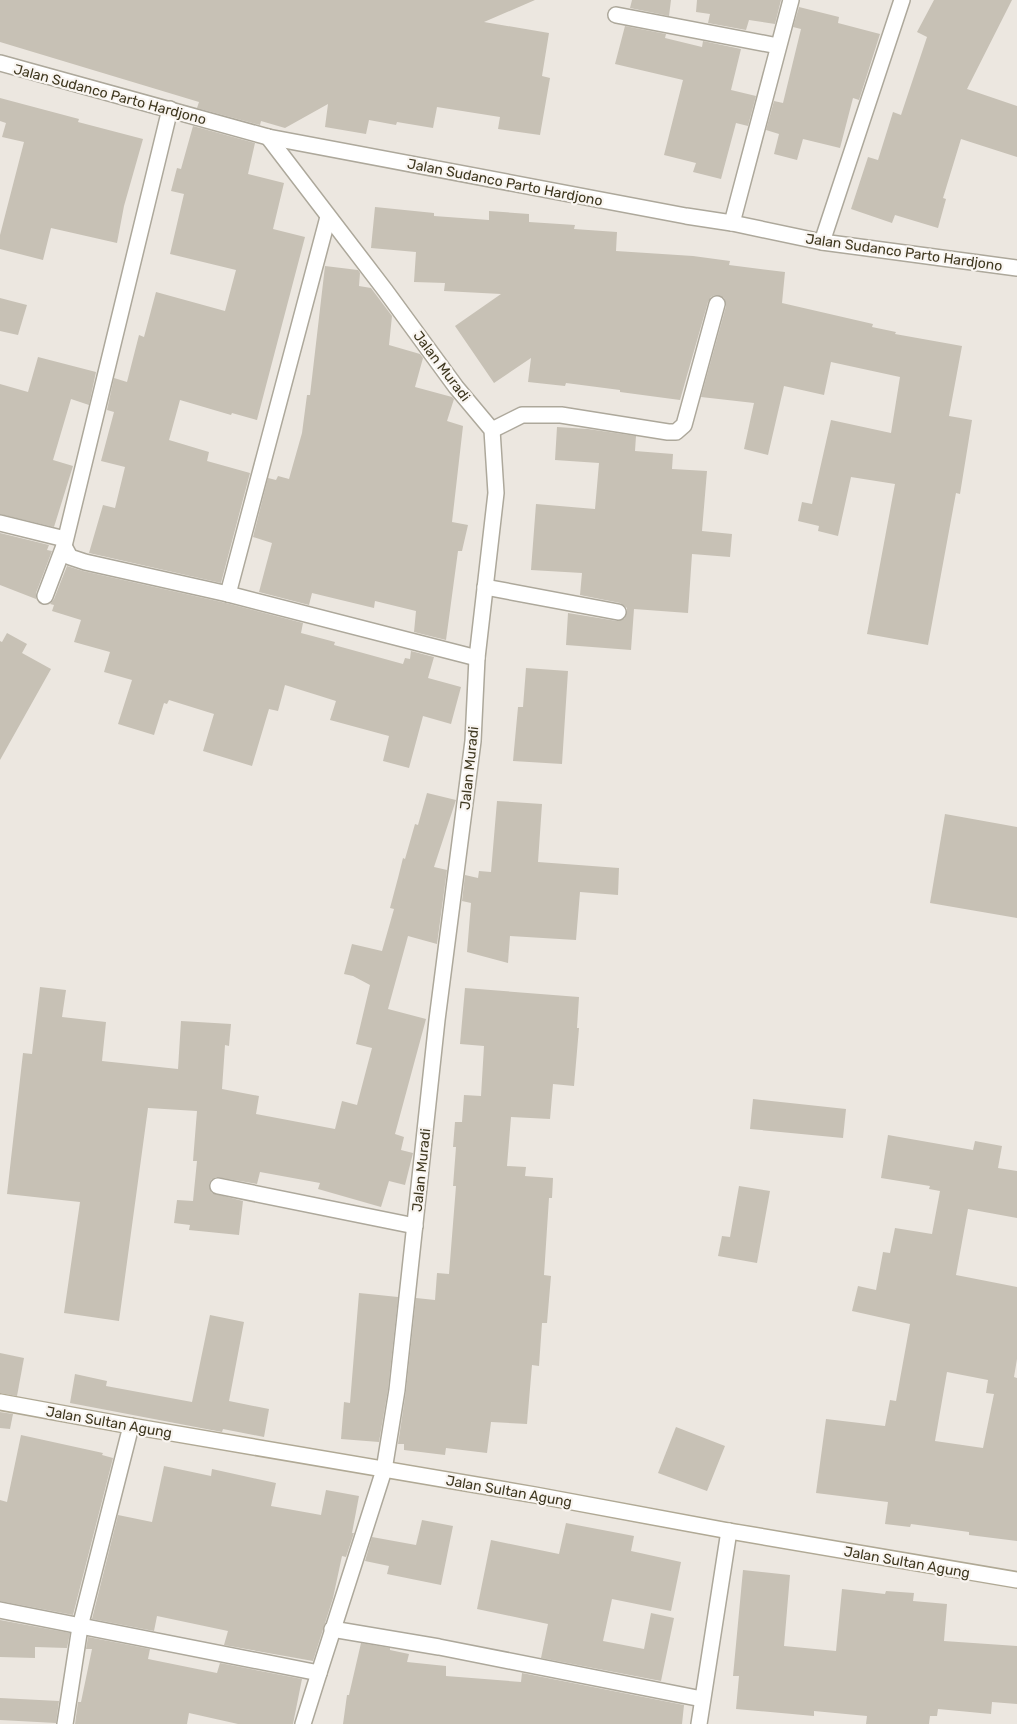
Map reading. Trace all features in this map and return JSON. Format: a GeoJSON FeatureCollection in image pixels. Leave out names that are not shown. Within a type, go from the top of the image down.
{"type":"FeatureCollection","features":[{"type":"Feature","properties":{"kind":"street"},"geometry":{"type":"LineString","coordinates":[[732,223],[791,0]]}},
{"type":"Feature","properties":{"kind":"street"},"geometry":{"type":"LineString","coordinates":[[822,242],[902,0]]}},
{"type":"Feature","properties":{"kind":"street"},"geometry":{"type":"LineString","coordinates":[[616,16],[778,46]]}},
{"type":"Feature","properties":{"kind":"street","name":"Jalan Sudanco Parto Hardjono"},"geometry":{"type":"LineString","coordinates":[[0,63],[268,137],[686,216],[732,223],[822,242],[1017,268]]}},
{"type":"Feature","properties":{"kind":"street"},"geometry":{"type":"LineString","coordinates":[[45,596],[64,543],[170,109]]}},
{"type":"Feature","properties":{"kind":"street","name":"Jalan Muradi"},"geometry":{"type":"LineString","coordinates":[[268,137],[456,387],[492,430],[496,493],[477,658],[473,741],[437,1020],[397,1390],[384,1470],[303,1724]]}},
{"type":"Feature","properties":{"kind":"street"},"geometry":{"type":"LineString","coordinates":[[228,594],[328,217]]}},
{"type":"Feature","properties":{"kind":"street"},"geometry":{"type":"LineString","coordinates":[[492,430],[522,414],[561,415],[676,432],[684,424],[717,304]]}},
{"type":"Feature","properties":{"kind":"street"},"geometry":{"type":"LineString","coordinates":[[0,523],[64,543],[70,557],[85,562],[228,594],[477,658]]}},
{"type":"Feature","properties":{"kind":"street"},"geometry":{"type":"LineString","coordinates":[[485,587],[618,612]]}},
{"type":"Feature","properties":{"kind":"street"},"geometry":{"type":"LineString","coordinates":[[218,1186],[415,1226]]}},
{"type":"Feature","properties":{"kind":"street","name":"Jalan Sultan Agung"},"geometry":{"type":"LineString","coordinates":[[0,1402],[1017,1580]]}},
{"type":"Feature","properties":{"kind":"street"},"geometry":{"type":"LineString","coordinates":[[65,1724],[80,1627],[131,1426]]}},
{"type":"Feature","properties":{"kind":"street"},"geometry":{"type":"LineString","coordinates":[[699,1724],[729,1531]]}},
{"type":"Feature","properties":{"kind":"street"},"geometry":{"type":"LineString","coordinates":[[0,1610],[319,1673]]}},
{"type":"Feature","properties":{"kind":"street"},"geometry":{"type":"LineString","coordinates":[[332,1630],[439,1647],[702,1700]]}},
{"type":"Feature","properties":{"kind":"building"},"geometry":{"type":"Polygon","coordinates":[[[0,0],[535,0],[484,22],[549,33],[542,76],[550,78],[540,135],[498,129],[500,117],[437,107],[433,128],[397,122],[396,125],[369,120],[366,134],[325,127],[328,104],[285,128],[261,121],[260,125],[197,108],[199,102],[0,42],[0,0]]]}},
{"type":"Feature","properties":{"kind":"building"},"geometry":{"type":"Polygon","coordinates":[[[632,0],[671,0],[669,16],[630,8],[632,0]]]}},
{"type":"Feature","properties":{"kind":"building"},"geometry":{"type":"Polygon","coordinates":[[[697,0],[781,0],[775,24],[749,20],[746,30],[708,23],[710,14],[696,12],[697,0]]]}},
{"type":"Feature","properties":{"kind":"building"},"geometry":{"type":"Polygon","coordinates":[[[934,0],[1012,0],[967,89],[1017,106],[1017,157],[961,139],[943,198],[946,199],[938,228],[895,215],[892,223],[851,209],[868,157],[878,160],[893,112],[901,115],[927,37],[917,32],[934,0]]]}},
{"type":"Feature","properties":{"kind":"building"},"geometry":{"type":"Polygon","coordinates":[[[799,7],[839,17],[838,23],[880,34],[859,100],[853,98],[840,148],[803,139],[797,160],[774,154],[779,134],[766,130],[774,101],[783,103],[801,29],[793,27],[799,7]]]}},
{"type":"Feature","properties":{"kind":"building"},"geometry":{"type":"Polygon","coordinates":[[[625,26],[666,34],[665,38],[702,47],[703,41],[741,49],[731,90],[756,96],[748,126],[736,123],[721,179],[693,172],[696,163],[664,155],[683,80],[615,64],[625,26]]]}},
{"type":"Feature","properties":{"kind":"building"},"geometry":{"type":"Polygon","coordinates":[[[0,98],[79,119],[78,122],[143,139],[124,206],[117,243],[51,228],[43,260],[0,249],[0,235],[24,142],[2,137],[6,123],[0,121],[0,98]]]}},
{"type":"Feature","properties":{"kind":"building"},"geometry":{"type":"Polygon","coordinates":[[[193,126],[255,143],[248,174],[284,183],[273,229],[305,237],[257,420],[232,413],[231,415],[180,400],[169,440],[209,452],[207,461],[250,473],[221,583],[89,553],[103,505],[115,508],[125,467],[101,461],[114,412],[107,410],[114,378],[127,382],[139,335],[144,337],[156,292],[225,311],[236,270],[170,254],[184,194],[171,191],[177,168],[181,169],[193,126]]]}},
{"type":"Feature","properties":{"kind":"building"},"geometry":{"type":"Polygon","coordinates":[[[375,207],[434,213],[434,216],[489,220],[489,211],[529,214],[529,222],[575,225],[574,229],[617,232],[616,251],[693,256],[730,261],[729,265],[785,272],[782,303],[873,324],[872,327],[896,332],[895,334],[962,346],[949,416],[972,420],[960,494],[956,493],[928,645],[867,634],[895,484],[851,477],[838,536],[818,531],[819,526],[798,521],[802,502],[812,504],[831,420],[891,433],[900,377],[831,362],[824,395],[784,386],[768,455],[744,449],[754,403],[701,397],[726,306],[724,298],[715,295],[708,302],[680,400],[566,383],[565,386],[528,382],[531,358],[494,383],[455,326],[501,294],[444,291],[445,283],[414,282],[416,252],[371,248],[375,207]]]}},
{"type":"Feature","properties":{"kind":"building"},"geometry":{"type":"Polygon","coordinates":[[[325,266],[358,270],[360,273],[359,286],[371,288],[392,316],[389,345],[420,354],[423,358],[415,387],[452,397],[454,399],[447,421],[463,426],[452,522],[468,525],[462,551],[458,551],[446,640],[414,632],[416,611],[375,601],[374,608],[312,593],[309,605],[259,592],[272,543],[253,537],[268,478],[276,480],[278,476],[289,479],[302,433],[307,395],[310,395],[325,266]]]}},
{"type":"Feature","properties":{"kind":"building"},"geometry":{"type":"Polygon","coordinates":[[[0,298],[27,305],[18,335],[0,331],[0,298]]]}},
{"type":"Feature","properties":{"kind":"building"},"geometry":{"type":"Polygon","coordinates":[[[38,357],[96,372],[89,405],[71,399],[53,460],[73,466],[54,527],[0,514],[0,384],[28,392],[38,357]]]}},
{"type":"Feature","properties":{"kind":"building"},"geometry":{"type":"Polygon","coordinates":[[[557,427],[588,429],[636,436],[635,451],[673,454],[672,469],[707,471],[702,531],[732,534],[730,557],[692,554],[688,613],[634,609],[631,650],[566,645],[568,613],[617,621],[625,618],[627,608],[620,603],[580,595],[582,573],[531,570],[536,504],[595,509],[599,463],[555,460],[557,427]]]}},
{"type":"Feature","properties":{"kind":"building"},"geometry":{"type":"Polygon","coordinates":[[[0,533],[49,545],[47,550],[52,551],[36,593],[36,599],[0,585],[0,533]]]}},
{"type":"Feature","properties":{"kind":"building"},"geometry":{"type":"Polygon","coordinates":[[[67,566],[303,623],[301,633],[335,642],[334,645],[403,664],[405,658],[410,659],[411,651],[434,657],[428,678],[461,687],[451,724],[423,716],[409,768],[383,761],[389,736],[330,720],[336,701],[285,685],[278,711],[269,709],[252,766],[203,751],[214,714],[169,700],[167,704],[164,703],[154,735],[118,724],[132,680],[104,672],[110,652],[74,642],[81,620],[52,611],[54,605],[50,604],[54,599],[67,566]]]}},
{"type":"Feature","properties":{"kind":"building"},"geometry":{"type":"Polygon","coordinates":[[[7,633],[27,644],[22,653],[51,669],[0,760],[0,641],[2,642],[7,633]]]}},
{"type":"Feature","properties":{"kind":"building"},"geometry":{"type":"Polygon","coordinates":[[[526,668],[568,671],[562,764],[513,761],[518,707],[523,707],[526,668]]]}},
{"type":"Feature","properties":{"kind":"building"},"geometry":{"type":"Polygon","coordinates":[[[427,793],[456,800],[434,867],[447,870],[437,944],[408,936],[388,1009],[426,1019],[395,1134],[404,1137],[401,1150],[413,1153],[405,1185],[389,1181],[381,1207],[318,1189],[320,1183],[260,1172],[257,1184],[216,1177],[211,1180],[209,1185],[212,1193],[243,1201],[239,1235],[189,1230],[190,1225],[174,1223],[177,1200],[193,1201],[197,1161],[193,1161],[197,1111],[148,1108],[119,1321],[64,1313],[80,1202],[7,1194],[23,1053],[32,1054],[40,987],[66,990],[62,1017],[106,1022],[102,1061],[178,1069],[181,1021],[231,1024],[229,1046],[225,1045],[222,1089],[259,1096],[256,1114],[335,1129],[342,1101],[357,1105],[372,1048],[356,1044],[370,985],[353,976],[344,974],[352,944],[382,951],[394,909],[390,908],[403,858],[405,859],[415,824],[418,825],[427,793]]]}},
{"type":"Feature","properties":{"kind":"building"},"geometry":{"type":"Polygon","coordinates":[[[497,801],[542,804],[538,862],[619,868],[618,895],[580,892],[576,940],[510,936],[508,963],[467,952],[471,903],[462,901],[465,875],[478,878],[479,871],[491,872],[497,801]]]}},
{"type":"Feature","properties":{"kind":"building"},"geometry":{"type":"Polygon","coordinates":[[[945,814],[1017,827],[1017,918],[930,903],[945,814]]]}},
{"type":"Feature","properties":{"kind":"building"},"geometry":{"type":"Polygon","coordinates":[[[465,988],[579,997],[577,1028],[579,1028],[574,1086],[553,1084],[550,1119],[511,1117],[507,1166],[526,1167],[525,1176],[553,1178],[552,1198],[549,1198],[544,1275],[551,1276],[547,1323],[542,1323],[539,1366],[532,1365],[527,1424],[491,1422],[487,1453],[446,1448],[445,1455],[404,1450],[404,1444],[398,1444],[416,1298],[435,1300],[437,1273],[449,1274],[456,1186],[453,1186],[456,1147],[453,1147],[455,1122],[462,1122],[464,1095],[481,1096],[484,1046],[460,1044],[465,988]]]}},
{"type":"Feature","properties":{"kind":"building"},"geometry":{"type":"Polygon","coordinates":[[[753,1099],[846,1109],[843,1138],[750,1129],[753,1099]]]}},
{"type":"Feature","properties":{"kind":"building"},"geometry":{"type":"Polygon","coordinates":[[[888,1135],[973,1150],[975,1141],[1002,1146],[998,1168],[1017,1171],[1017,1218],[968,1209],[956,1275],[1017,1287],[1017,1359],[1014,1377],[1017,1378],[1017,1541],[969,1535],[969,1532],[911,1524],[910,1527],[885,1524],[888,1502],[816,1493],[826,1419],[885,1426],[890,1400],[896,1401],[910,1324],[852,1311],[858,1286],[876,1290],[883,1252],[890,1253],[895,1228],[932,1234],[940,1191],[929,1189],[930,1186],[881,1178],[888,1135]],[[947,1372],[935,1441],[983,1448],[994,1394],[986,1393],[988,1380],[947,1372]]]}},
{"type":"Feature","properties":{"kind":"building"},"geometry":{"type":"Polygon","coordinates":[[[739,1186],[770,1191],[757,1263],[718,1256],[722,1236],[730,1237],[739,1186]]]}},
{"type":"Feature","properties":{"kind":"building"},"geometry":{"type":"Polygon","coordinates":[[[359,1293],[398,1297],[388,1389],[379,1442],[341,1439],[344,1402],[350,1403],[359,1293]]]}},
{"type":"Feature","properties":{"kind":"building"},"geometry":{"type":"Polygon","coordinates":[[[210,1315],[244,1322],[229,1401],[269,1409],[264,1437],[223,1429],[222,1432],[70,1403],[75,1374],[107,1381],[106,1386],[192,1402],[210,1315]]]}},
{"type":"Feature","properties":{"kind":"building"},"geometry":{"type":"Polygon","coordinates":[[[0,1353],[24,1358],[17,1396],[0,1393],[0,1353]]]}},
{"type":"Feature","properties":{"kind":"building"},"geometry":{"type":"Polygon","coordinates":[[[0,1412],[13,1414],[10,1429],[0,1428],[0,1412]]]}},
{"type":"Feature","properties":{"kind":"building"},"geometry":{"type":"Polygon","coordinates":[[[676,1427],[725,1446],[707,1491],[658,1473],[676,1427]]]}},
{"type":"Feature","properties":{"kind":"building"},"geometry":{"type":"Polygon","coordinates":[[[21,1435],[103,1453],[102,1455],[113,1458],[73,1615],[0,1601],[0,1500],[7,1502],[21,1435]]]}},
{"type":"Feature","properties":{"kind":"building"},"geometry":{"type":"Polygon","coordinates":[[[164,1466],[211,1476],[212,1469],[276,1483],[271,1506],[321,1515],[326,1490],[359,1496],[352,1533],[354,1533],[346,1557],[342,1556],[333,1598],[313,1661],[224,1645],[228,1631],[157,1616],[154,1631],[92,1619],[118,1515],[152,1522],[164,1466]]]}},
{"type":"Feature","properties":{"kind":"building"},"geometry":{"type":"Polygon","coordinates":[[[422,1520],[453,1526],[441,1585],[387,1574],[389,1566],[365,1561],[372,1537],[416,1545],[422,1520]]]}},
{"type":"Feature","properties":{"kind":"building"},"geometry":{"type":"Polygon","coordinates":[[[566,1523],[634,1536],[631,1551],[681,1562],[671,1611],[612,1599],[603,1641],[644,1649],[651,1613],[674,1618],[661,1681],[541,1658],[548,1624],[477,1609],[491,1540],[559,1554],[566,1523]]]}},
{"type":"Feature","properties":{"kind":"building"},"geometry":{"type":"Polygon","coordinates":[[[743,1570],[790,1575],[784,1646],[836,1651],[842,1589],[885,1594],[886,1591],[914,1593],[913,1601],[947,1604],[944,1641],[1017,1646],[1017,1704],[992,1702],[991,1714],[938,1709],[937,1716],[930,1716],[929,1724],[866,1724],[867,1716],[814,1711],[814,1716],[736,1709],[739,1676],[733,1676],[743,1570]]]}},
{"type":"Feature","properties":{"kind":"building"},"geometry":{"type":"Polygon","coordinates":[[[0,1620],[70,1633],[67,1648],[35,1647],[35,1658],[0,1657],[0,1620]]]}},
{"type":"Feature","properties":{"kind":"building"},"geometry":{"type":"Polygon","coordinates":[[[88,1637],[150,1649],[148,1659],[217,1673],[220,1663],[302,1679],[293,1724],[238,1724],[189,1713],[187,1724],[75,1724],[78,1702],[81,1702],[92,1649],[86,1649],[88,1637]]]}},
{"type":"Feature","properties":{"kind":"building"},"geometry":{"type":"Polygon","coordinates":[[[361,1643],[390,1648],[390,1650],[409,1654],[407,1662],[446,1666],[446,1676],[521,1682],[522,1673],[684,1705],[682,1724],[343,1724],[347,1695],[349,1695],[361,1643]]]}},
{"type":"Feature","properties":{"kind":"building"},"geometry":{"type":"Polygon","coordinates":[[[0,1698],[59,1701],[56,1723],[0,1720],[0,1698]]]}}]}
